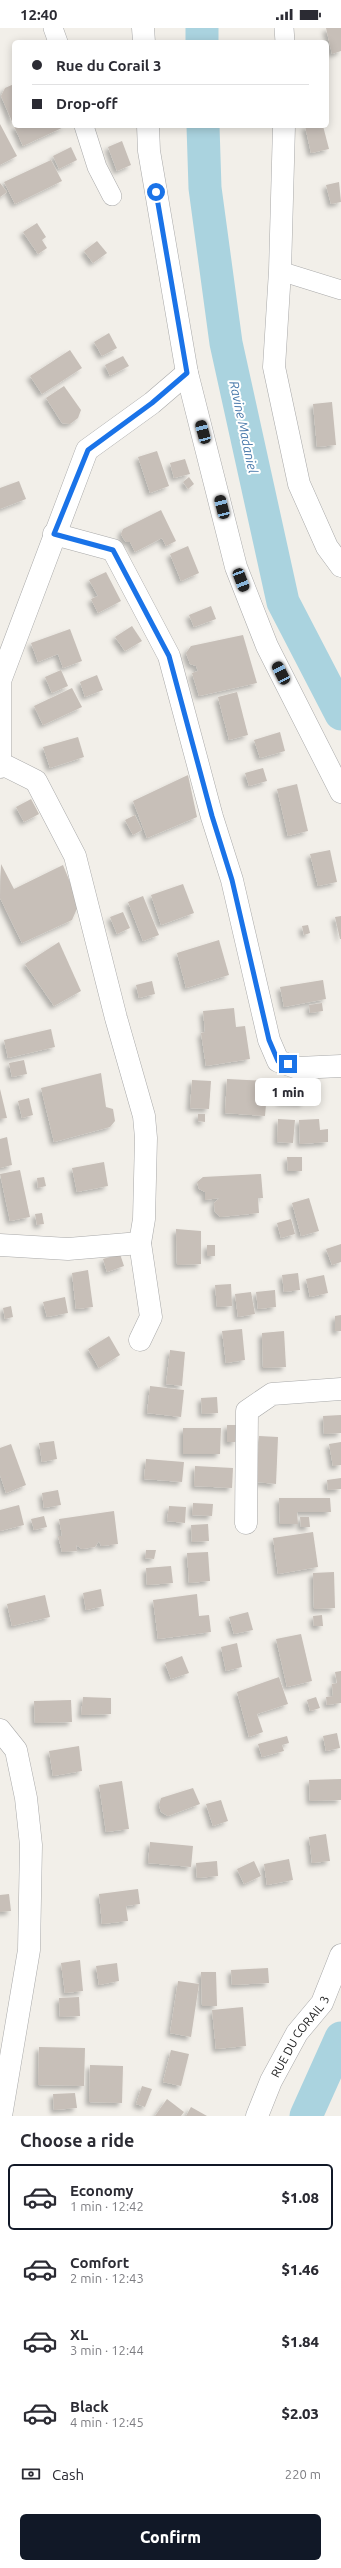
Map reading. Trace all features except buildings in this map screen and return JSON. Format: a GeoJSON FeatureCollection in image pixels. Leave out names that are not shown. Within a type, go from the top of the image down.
{"type":"FeatureCollection","features":[{"type":"Feature","properties":{"kind":"street"},"geometry":{"type":"LineString","coordinates":[[143,28],[144,40]]}},
{"type":"Feature","properties":{"kind":"street"},"geometry":{"type":"LineString","coordinates":[[148,128],[149,151],[187,373],[236,567],[267,646],[341,792]]}},
{"type":"Feature","properties":{"kind":"street"},"geometry":{"type":"LineString","coordinates":[[284,128],[280,271],[274,367],[299,484],[327,547],[341,566]]}},
{"type":"Feature","properties":{"kind":"street"},"geometry":{"type":"LineString","coordinates":[[140,1340],[151,1317],[140,1243],[144,1219],[146,1138],[144,1116],[116,1018],[75,856],[36,781],[1,765],[0,681],[26,616],[54,534],[88,450],[152,403],[187,373]]}},
{"type":"Feature","properties":{"kind":"street"},"geometry":{"type":"LineString","coordinates":[[54,534],[113,550],[169,656],[212,816],[232,880],[269,1040],[278,1061],[298,1068],[341,1066]]}},
{"type":"Feature","properties":{"kind":"street"},"geometry":{"type":"LineString","coordinates":[[0,1245],[68,1249],[140,1243]]}},
{"type":"Feature","properties":{"kind":"street"},"geometry":{"type":"LineString","coordinates":[[246,1523],[247,1411],[272,1394],[341,1389]]}},
{"type":"Feature","properties":{"kind":"street"},"geometry":{"type":"LineString","coordinates":[[0,1730],[16,1750],[26,1798],[31,1845],[29,1950],[1,2116]]}},
{"type":"Feature","properties":{"kind":"street","name":"RUE DU CORAIL 3"},"geometry":{"type":"LineString","coordinates":[[257,2116],[271,2081],[297,2033],[322,2003],[341,1955]]}},
{"type":"Feature","properties":{"kind":"lane"},"geometry":{"type":"LineString","coordinates":[[53,28],[57,40]]}},
{"type":"Feature","properties":{"kind":"lane"},"geometry":{"type":"LineString","coordinates":[[284,28],[285,40]]}},
{"type":"Feature","properties":{"kind":"lane"},"geometry":{"type":"LineString","coordinates":[[85,128],[97,167],[112,196]]}},
{"type":"Feature","properties":{"kind":"lane"},"geometry":{"type":"LineString","coordinates":[[280,271],[341,290]]}},
{"type":"Feature","properties":{"kind":"waterway","name":"Ravine Madaniel"},"geometry":{"type":"LineString","coordinates":[[202,28],[202,40]]}},
{"type":"Feature","properties":{"kind":"waterway","name":"Ravine Madaniel"},"geometry":{"type":"LineString","coordinates":[[203,128],[205,188],[226,343],[283,602],[341,714]]}},
{"type":"Feature","properties":{"kind":"waterway","name":"Ravine Madaniel"},"geometry":{"type":"LineString","coordinates":[[306,2116],[341,2038]]}},
{"type":"Feature","properties":{"kind":"route"},"geometry":{"type":"LineString","coordinates":[[156,192],[187,373],[152,403],[88,450],[54,534],[113,550],[169,656],[212,816],[232,880],[256,991],[269,1040],[278,1061],[288,1064]]}}]}
